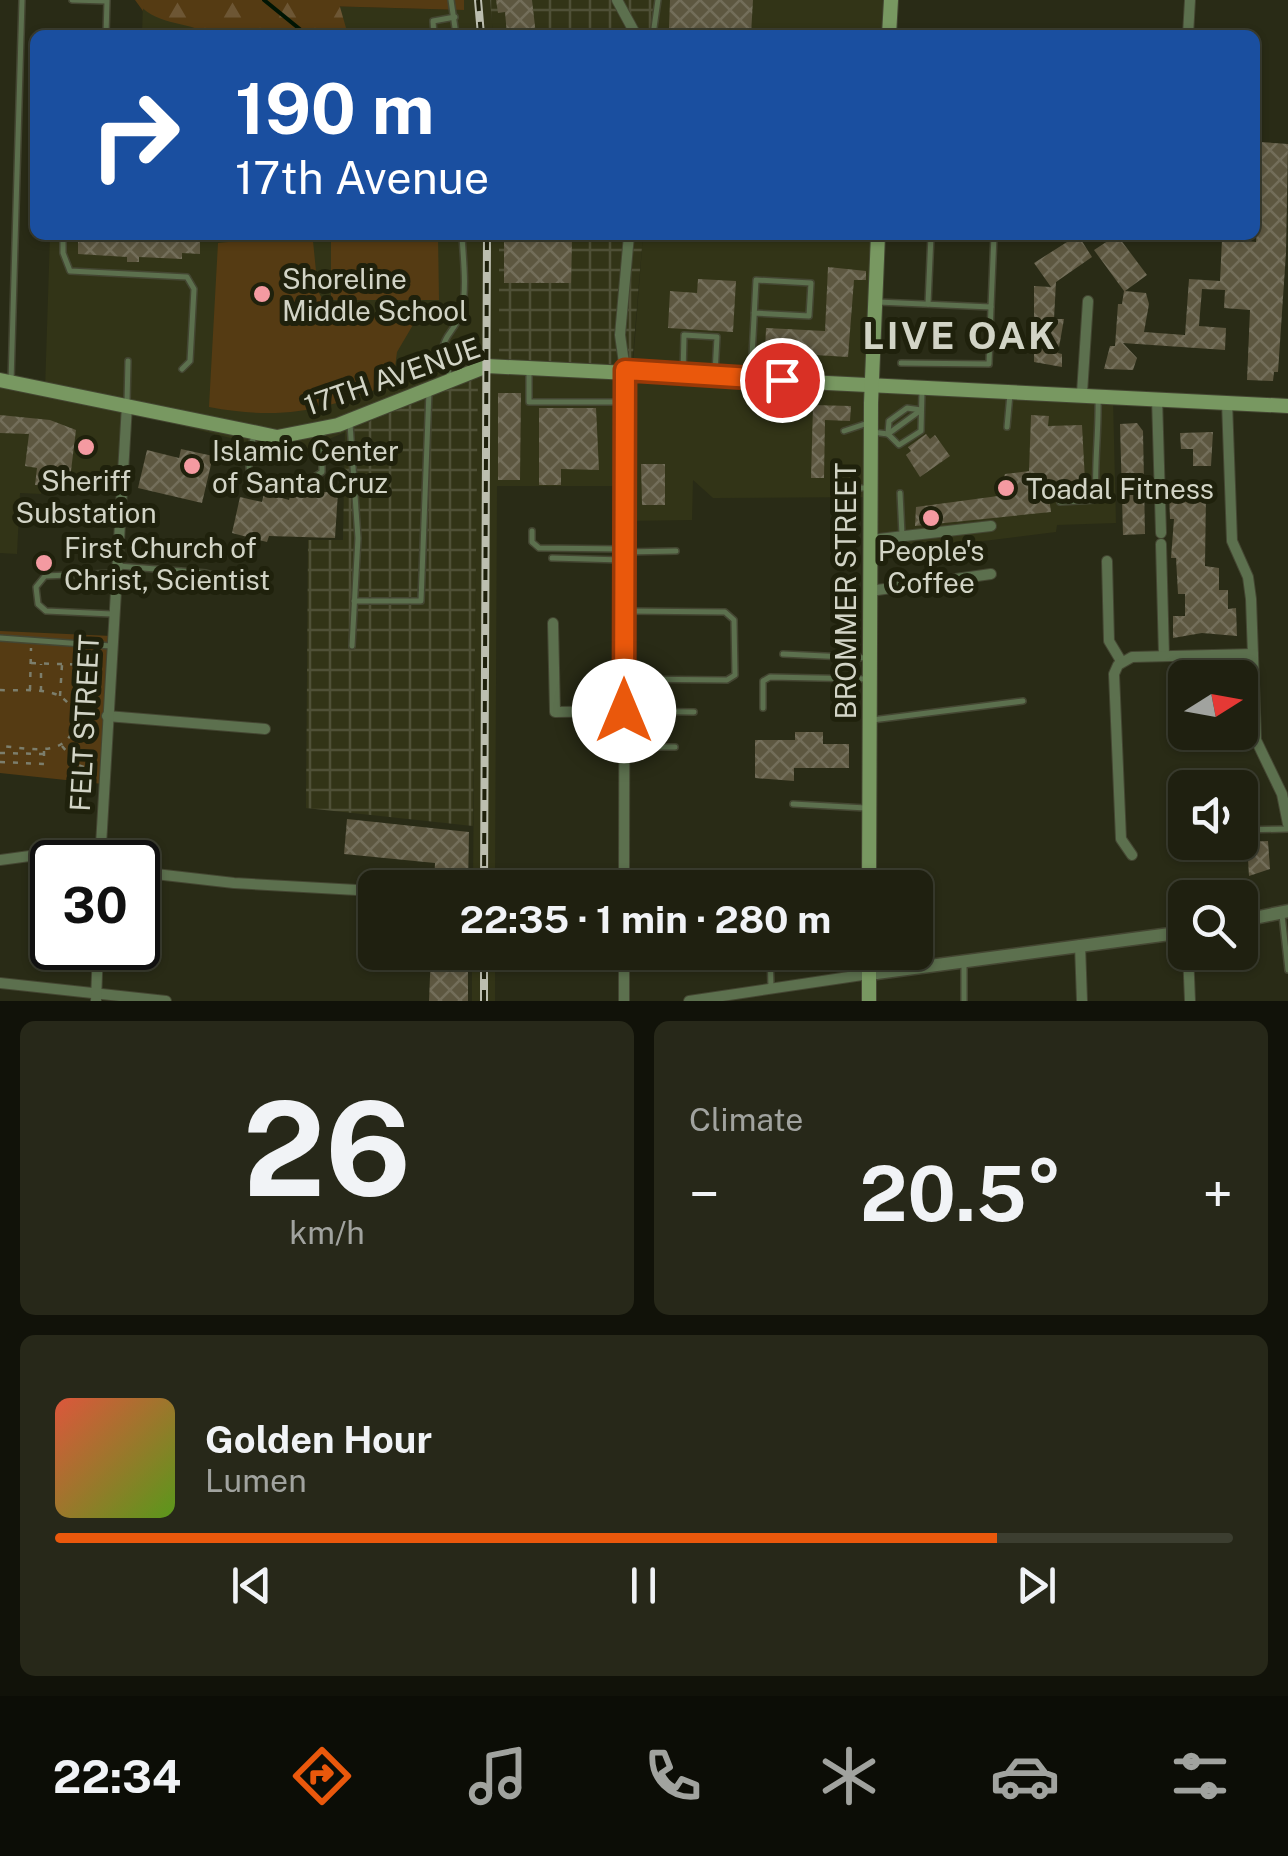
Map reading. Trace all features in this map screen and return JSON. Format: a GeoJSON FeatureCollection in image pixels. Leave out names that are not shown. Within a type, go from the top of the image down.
{"type":"FeatureCollection","features":[{"type":"Feature","properties":{"kind":"main road"},"geometry":{"type":"LineString","coordinates":[[889,30],[891,0]]}},
{"type":"Feature","properties":{"kind":"main road","name":"BROMMER STREET"},"geometry":{"type":"LineString","coordinates":[[869,870],[870,488],[878,240]]}},
{"type":"Feature","properties":{"kind":"main road","name":"17TH AVENUE"},"geometry":{"type":"LineString","coordinates":[[6,382],[277,437],[349,421],[487,366],[1288,406]]}},
{"type":"Feature","properties":{"kind":"main road"},"geometry":{"type":"LineString","coordinates":[[869,970],[869,1001]]}},
{"type":"Feature","properties":{"kind":"street"},"geometry":{"type":"LineString","coordinates":[[617,0],[633,30]]}},
{"type":"Feature","properties":{"kind":"street"},"geometry":{"type":"LineString","coordinates":[[1188,30],[1190,0]]}},
{"type":"Feature","properties":{"kind":"street"},"geometry":{"type":"LineString","coordinates":[[624,870],[625,370],[620,334],[628,240]]}},
{"type":"Feature","properties":{"kind":"street"},"geometry":{"type":"LineString","coordinates":[[1088,301],[1090,394]]}},
{"type":"Feature","properties":{"kind":"street"},"geometry":{"type":"LineString","coordinates":[[1157,398],[1164,656]]}},
{"type":"Feature","properties":{"kind":"street"},"geometry":{"type":"LineString","coordinates":[[1227,402],[1232,541],[1249,584],[1256,740],[1282,794],[1288,826]]}},
{"type":"Feature","properties":{"kind":"street","name":"FELT STREET"},"geometry":{"type":"LineString","coordinates":[[101,840],[127,406]]}},
{"type":"Feature","properties":{"kind":"street"},"geometry":{"type":"LineString","coordinates":[[870,540],[990,526]]}},
{"type":"Feature","properties":{"kind":"street"},"geometry":{"type":"LineString","coordinates":[[1107,561],[1109,642],[1122,662]]}},
{"type":"Feature","properties":{"kind":"street"},"geometry":{"type":"LineString","coordinates":[[870,591],[991,574]]}},
{"type":"Feature","properties":{"kind":"street"},"geometry":{"type":"LineString","coordinates":[[553,624],[555,712],[624,711]]}},
{"type":"Feature","properties":{"kind":"street"},"geometry":{"type":"LineString","coordinates":[[1132,855],[1120,839],[1114,674],[1122,662],[1164,656],[1252,654]]}},
{"type":"Feature","properties":{"kind":"street"},"geometry":{"type":"LineString","coordinates":[[107,716],[266,729]]}},
{"type":"Feature","properties":{"kind":"street"},"geometry":{"type":"LineString","coordinates":[[0,860],[30,857]]}},
{"type":"Feature","properties":{"kind":"street"},"geometry":{"type":"LineString","coordinates":[[160,875],[234,884],[358,890]]}},
{"type":"Feature","properties":{"kind":"street"},"geometry":{"type":"LineString","coordinates":[[1258,917],[1285,912]]}},
{"type":"Feature","properties":{"kind":"street"},"geometry":{"type":"LineString","coordinates":[[688,1001],[1168,934]]}},
{"type":"Feature","properties":{"kind":"street"},"geometry":{"type":"LineString","coordinates":[[1080,945],[1082,1001]]}},
{"type":"Feature","properties":{"kind":"street"},"geometry":{"type":"LineString","coordinates":[[96,998],[97,970]]}},
{"type":"Feature","properties":{"kind":"street"},"geometry":{"type":"LineString","coordinates":[[624,970],[624,1001]]}},
{"type":"Feature","properties":{"kind":"street"},"geometry":{"type":"LineString","coordinates":[[1189,970],[1190,1001]]}},
{"type":"Feature","properties":{"kind":"street"},"geometry":{"type":"LineString","coordinates":[[0,983],[96,998],[166,1001]]}},
{"type":"Feature","properties":{"kind":"lane"},"geometry":{"type":"LineString","coordinates":[[6,382],[22,0]]}},
{"type":"Feature","properties":{"kind":"lane"},"geometry":{"type":"LineString","coordinates":[[72,0],[106,1],[106,30]]}},
{"type":"Feature","properties":{"kind":"lane"},"geometry":{"type":"LineString","coordinates":[[451,0],[456,30]]}},
{"type":"Feature","properties":{"kind":"lane"},"geometry":{"type":"LineString","coordinates":[[654,30],[658,0]]}},
{"type":"Feature","properties":{"kind":"lane"},"geometry":{"type":"LineString","coordinates":[[433,30],[432,21],[455,17]]}},
{"type":"Feature","properties":{"kind":"lane"},"geometry":{"type":"LineString","coordinates":[[64,240],[63,253],[70,271],[186,277],[194,289],[190,361],[182,369]]}},
{"type":"Feature","properties":{"kind":"lane"},"geometry":{"type":"LineString","coordinates":[[451,379],[442,352],[446,334],[462,312],[462,240]]}},
{"type":"Feature","properties":{"kind":"lane"},"geometry":{"type":"LineString","coordinates":[[928,304],[931,240]]}},
{"type":"Feature","properties":{"kind":"lane"},"geometry":{"type":"LineString","coordinates":[[901,362],[989,364],[994,240]]}},
{"type":"Feature","properties":{"kind":"lane"},"geometry":{"type":"LineString","coordinates":[[751,378],[754,313],[756,280],[810,283],[809,316],[754,313]]}},
{"type":"Feature","properties":{"kind":"lane"},"geometry":{"type":"LineString","coordinates":[[875,302],[991,307]]}},
{"type":"Feature","properties":{"kind":"lane"},"geometry":{"type":"LineString","coordinates":[[683,374],[684,335],[717,337],[715,376]]}},
{"type":"Feature","properties":{"kind":"lane"},"geometry":{"type":"LineString","coordinates":[[127,406],[128,361]]}},
{"type":"Feature","properties":{"kind":"lane"},"geometry":{"type":"LineString","coordinates":[[530,367],[528,402],[625,402]]}},
{"type":"Feature","properties":{"kind":"lane"},"geometry":{"type":"LineString","coordinates":[[354,601],[421,601],[423,491],[431,429],[428,388]]}},
{"type":"Feature","properties":{"kind":"lane"},"geometry":{"type":"LineString","coordinates":[[844,431],[871,427],[888,434],[900,445],[921,431],[922,388]]}},
{"type":"Feature","properties":{"kind":"lane"},"geometry":{"type":"LineString","coordinates":[[1007,427],[1010,391]]}},
{"type":"Feature","properties":{"kind":"lane"},"geometry":{"type":"LineString","coordinates":[[1060,502],[1096,500],[1093,442],[1098,429],[1090,394]]}},
{"type":"Feature","properties":{"kind":"lane"},"geometry":{"type":"LineString","coordinates":[[888,434],[921,410]]}},
{"type":"Feature","properties":{"kind":"lane"},"geometry":{"type":"LineString","coordinates":[[349,421],[358,538],[352,646]]}},
{"type":"Feature","properties":{"kind":"lane"},"geometry":{"type":"LineString","coordinates":[[254,432],[248,456],[250,478],[269,484],[290,483],[322,472],[322,429]]}},
{"type":"Feature","properties":{"kind":"lane"},"geometry":{"type":"LineString","coordinates":[[843,488],[870,488]]}},
{"type":"Feature","properties":{"kind":"lane"},"geometry":{"type":"LineString","coordinates":[[900,493],[902,536]]}},
{"type":"Feature","properties":{"kind":"lane"},"geometry":{"type":"LineString","coordinates":[[532,531],[532,542],[539,548],[625,554]]}},
{"type":"Feature","properties":{"kind":"lane"},"geometry":{"type":"LineString","coordinates":[[552,558],[676,551]]}},
{"type":"Feature","properties":{"kind":"lane"},"geometry":{"type":"LineString","coordinates":[[112,614],[46,611],[38,604],[36,587],[50,575],[115,569],[206,573],[270,590]]}},
{"type":"Feature","properties":{"kind":"lane"},"geometry":{"type":"LineString","coordinates":[[625,611],[725,612],[734,620],[734,675],[727,680],[625,679]]}},
{"type":"Feature","properties":{"kind":"lane"},"geometry":{"type":"LineString","coordinates":[[0,638],[111,646]]}},
{"type":"Feature","properties":{"kind":"lane"},"geometry":{"type":"LineString","coordinates":[[783,654],[870,658]]}},
{"type":"Feature","properties":{"kind":"lane"},"geometry":{"type":"LineString","coordinates":[[763,708],[763,681],[770,677],[870,679]]}},
{"type":"Feature","properties":{"kind":"lane"},"geometry":{"type":"LineString","coordinates":[[869,720],[1022,701]]}},
{"type":"Feature","properties":{"kind":"lane"},"geometry":{"type":"LineString","coordinates":[[624,711],[694,712]]}},
{"type":"Feature","properties":{"kind":"lane"},"geometry":{"type":"LineString","coordinates":[[624,747],[676,747]]}},
{"type":"Feature","properties":{"kind":"lane"},"geometry":{"type":"LineString","coordinates":[[793,804],[869,808]]}},
{"type":"Feature","properties":{"kind":"lane"},"geometry":{"type":"LineString","coordinates":[[1258,828],[1288,826]]}},
{"type":"Feature","properties":{"kind":"lane"},"geometry":{"type":"LineString","coordinates":[[1285,912],[1288,970]]}},
{"type":"Feature","properties":{"kind":"lane"},"geometry":{"type":"LineString","coordinates":[[964,960],[964,1001]]}},
{"type":"Feature","properties":{"kind":"lane"},"geometry":{"type":"LineString","coordinates":[[770,970],[771,988]]}},
{"type":"Feature","properties":{"kind":"path"},"geometry":{"type":"LineString","coordinates":[[30,692],[31,640]]}},
{"type":"Feature","properties":{"kind":"path"},"geometry":{"type":"LineString","coordinates":[[31,663],[88,664]]}},
{"type":"Feature","properties":{"kind":"path"},"geometry":{"type":"LineString","coordinates":[[41,663],[41,692]]}},
{"type":"Feature","properties":{"kind":"path"},"geometry":{"type":"LineString","coordinates":[[60,696],[62,664]]}},
{"type":"Feature","properties":{"kind":"path"},"geometry":{"type":"LineString","coordinates":[[0,690],[60,696],[71,708],[74,726],[61,745],[2,746],[2,762],[44,764],[44,748]]}},
{"type":"Feature","properties":{"kind":"path"},"geometry":{"type":"LineString","coordinates":[[74,726],[95,727]]}},
{"type":"Feature","properties":{"kind":"path"},"geometry":{"type":"LineString","coordinates":[[61,745],[78,765],[93,770]]}},
{"type":"Feature","properties":{"kind":"path"},"geometry":{"type":"LineString","coordinates":[[2,753],[44,754]]}},
{"type":"Feature","properties":{"kind":"shaded area"},"geometry":{"type":"Polygon","coordinates":[[[464,0],[490,0],[493,30],[142,30],[143,1],[463,10],[464,0]]]}},
{"type":"Feature","properties":{"kind":"shaded area"},"geometry":{"type":"Polygon","coordinates":[[[490,0],[657,0],[655,30],[493,30],[490,0]]]}},
{"type":"Feature","properties":{"kind":"shaded area"},"geometry":{"type":"Polygon","coordinates":[[[657,0],[893,0],[891,30],[655,30],[657,0]]]}},
{"type":"Feature","properties":{"kind":"shaded area"},"geometry":{"type":"Polygon","coordinates":[[[50,240],[499,240],[499,372],[632,376],[643,240],[880,240],[872,386],[1113,398],[1116,523],[1057,525],[1056,532],[871,555],[871,497],[713,498],[693,480],[692,520],[621,521],[620,486],[497,486],[495,870],[473,870],[477,376],[294,454],[124,411],[119,491],[42,487],[41,494],[20,493],[17,554],[0,553],[0,380],[45,390],[50,240]]]}},
{"type":"Feature","properties":{"kind":"shaded area"},"geometry":{"type":"Polygon","coordinates":[[[499,240],[643,240],[631,377],[499,372],[499,240]]]}},
{"type":"Feature","properties":{"kind":"shaded area"},"geometry":{"type":"Polygon","coordinates":[[[478,375],[473,826],[306,808],[308,540],[343,540],[345,432],[478,375]]]}},
{"type":"Feature","properties":{"kind":"shaded area"},"geometry":{"type":"Polygon","coordinates":[[[472,970],[495,970],[495,1001],[472,1001],[472,970]]]}},
{"type":"Feature","properties":{"kind":"green space"},"geometry":{"type":"Polygon","coordinates":[[[135,0],[464,0],[464,10],[144,1],[143,11],[135,0]]]}},
{"type":"Feature","properties":{"kind":"green space"},"geometry":{"type":"Polygon","coordinates":[[[136,0],[338,0],[347,30],[201,30],[160,19],[136,0]]]}},
{"type":"Feature","properties":{"kind":"green space"},"geometry":{"type":"Polygon","coordinates":[[[331,240],[438,240],[439,300],[331,300],[331,240]]]}},
{"type":"Feature","properties":{"kind":"green space"},"geometry":{"type":"Polygon","coordinates":[[[313,241],[318,291],[328,310],[372,316],[420,313],[397,352],[393,383],[324,406],[282,413],[209,407],[218,243],[313,241]]]}},
{"type":"Feature","properties":{"kind":"green space"},"geometry":{"type":"Polygon","coordinates":[[[0,631],[112,636],[103,784],[0,773],[0,631]]]}},
{"type":"Feature","properties":{"kind":"building"},"geometry":{"type":"Polygon","coordinates":[[[496,0],[532,0],[535,30],[507,30],[505,12],[498,13],[496,0]]]}},
{"type":"Feature","properties":{"kind":"building"},"geometry":{"type":"Polygon","coordinates":[[[670,0],[753,0],[751,30],[669,28],[670,0]]]}},
{"type":"Feature","properties":{"kind":"building"},"geometry":{"type":"Polygon","coordinates":[[[1260,142],[1288,144],[1286,253],[1278,372],[1274,372],[1273,381],[1247,380],[1250,310],[1224,308],[1225,290],[1202,289],[1199,326],[1226,328],[1225,350],[1123,343],[1137,358],[1133,370],[1104,369],[1110,346],[1115,346],[1118,304],[1122,304],[1124,291],[1094,250],[1109,240],[1121,240],[1147,275],[1125,291],[1146,293],[1149,304],[1144,332],[1185,335],[1189,279],[1220,281],[1222,240],[1260,240],[1260,142]]]}},
{"type":"Feature","properties":{"kind":"building"},"geometry":{"type":"Polygon","coordinates":[[[78,240],[200,240],[200,254],[182,253],[182,259],[139,257],[139,262],[127,262],[127,257],[78,254],[78,240]]]}},
{"type":"Feature","properties":{"kind":"building"},"geometry":{"type":"Polygon","coordinates":[[[504,240],[572,240],[571,283],[504,283],[504,240]]]}},
{"type":"Feature","properties":{"kind":"building"},"geometry":{"type":"Polygon","coordinates":[[[1070,240],[1081,240],[1092,257],[1056,282],[1054,319],[1064,319],[1058,353],[1062,354],[1062,367],[1034,362],[1034,286],[1051,287],[1034,263],[1070,240]]]}},
{"type":"Feature","properties":{"kind":"building"},"geometry":{"type":"Polygon","coordinates":[[[828,267],[866,271],[866,280],[854,280],[848,357],[765,352],[766,328],[825,331],[828,267]]]}},
{"type":"Feature","properties":{"kind":"building"},"geometry":{"type":"Polygon","coordinates":[[[698,279],[736,281],[733,332],[668,328],[670,291],[697,293],[698,279]]]}},
{"type":"Feature","properties":{"kind":"building"},"geometry":{"type":"Polygon","coordinates":[[[498,393],[521,393],[520,480],[498,480],[498,393]]]}},
{"type":"Feature","properties":{"kind":"building"},"geometry":{"type":"Polygon","coordinates":[[[813,405],[851,406],[850,421],[825,420],[824,478],[811,478],[813,405]]]}},
{"type":"Feature","properties":{"kind":"building"},"geometry":{"type":"Polygon","coordinates":[[[539,408],[596,408],[599,470],[561,469],[561,485],[539,485],[539,408]]]}},
{"type":"Feature","properties":{"kind":"building"},"geometry":{"type":"Polygon","coordinates":[[[0,415],[50,420],[76,430],[69,487],[35,485],[37,468],[25,466],[29,434],[0,433],[0,415]]]}},
{"type":"Feature","properties":{"kind":"building"},"geometry":{"type":"Polygon","coordinates":[[[1031,415],[1049,416],[1048,426],[1082,425],[1085,481],[1047,482],[1051,512],[915,526],[916,507],[998,496],[1005,474],[1029,471],[1031,415]]]}},
{"type":"Feature","properties":{"kind":"building"},"geometry":{"type":"Polygon","coordinates":[[[1137,423],[1143,431],[1145,534],[1123,535],[1120,424],[1137,423]]]}},
{"type":"Feature","properties":{"kind":"building"},"geometry":{"type":"Polygon","coordinates":[[[1213,432],[1211,466],[1193,466],[1193,449],[1181,449],[1180,433],[1213,432]]]}},
{"type":"Feature","properties":{"kind":"building"},"geometry":{"type":"Polygon","coordinates":[[[926,434],[930,439],[935,435],[950,456],[920,477],[906,455],[911,451],[908,447],[926,434]]]}},
{"type":"Feature","properties":{"kind":"building"},"geometry":{"type":"Polygon","coordinates":[[[181,449],[213,456],[202,503],[138,488],[147,450],[179,458],[181,449]]]}},
{"type":"Feature","properties":{"kind":"building"},"geometry":{"type":"Polygon","coordinates":[[[641,464],[665,464],[665,505],[642,505],[641,464]]]}},
{"type":"Feature","properties":{"kind":"building"},"geometry":{"type":"Polygon","coordinates":[[[291,492],[338,492],[335,538],[269,536],[267,542],[232,533],[240,497],[262,502],[264,493],[289,500],[291,492]]]}},
{"type":"Feature","properties":{"kind":"building"},"geometry":{"type":"Polygon","coordinates":[[[1206,493],[1205,566],[1219,568],[1219,590],[1228,590],[1228,609],[1236,608],[1237,636],[1202,633],[1173,638],[1173,616],[1185,616],[1185,594],[1178,594],[1176,558],[1171,558],[1174,519],[1170,519],[1169,494],[1206,493]]]}},
{"type":"Feature","properties":{"kind":"building"},"geometry":{"type":"Polygon","coordinates":[[[795,732],[823,732],[823,744],[849,744],[849,768],[794,768],[794,781],[755,778],[755,740],[795,740],[795,732]]]}},
{"type":"Feature","properties":{"kind":"building"},"geometry":{"type":"Polygon","coordinates":[[[347,819],[469,832],[468,870],[435,870],[435,863],[344,854],[347,819]]]}},
{"type":"Feature","properties":{"kind":"building"},"geometry":{"type":"Polygon","coordinates":[[[1258,841],[1268,841],[1270,869],[1249,876],[1248,860],[1258,860],[1258,841]]]}},
{"type":"Feature","properties":{"kind":"building"},"geometry":{"type":"Polygon","coordinates":[[[430,970],[468,970],[468,1001],[429,1001],[430,970]]]}},
{"type":"Feature","properties":{"kind":"waterway"},"geometry":{"type":"LineString","coordinates":[[264,0],[301,30]]}},
{"type":"Feature","properties":{"kind":"railway"},"geometry":{"type":"LineString","coordinates":[[478,0],[481,30]]}},
{"type":"Feature","properties":{"kind":"railway"},"geometry":{"type":"LineString","coordinates":[[484,870],[487,240]]}},
{"type":"Feature","properties":{"kind":"railway"},"geometry":{"type":"LineString","coordinates":[[484,970],[484,1001]]}},
{"type":"Feature","properties":{"kind":"place","name":"Shoreline Middle School"},"geometry":{"type":"Point","coordinates":[262,294]}},
{"type":"Feature","properties":{"kind":"place","name":"Sheriff Substation"},"geometry":{"type":"Point","coordinates":[86,447]}},
{"type":"Feature","properties":{"kind":"place","name":"Islamic Center of Santa Cruz"},"geometry":{"type":"Point","coordinates":[192,466]}},
{"type":"Feature","properties":{"kind":"place","name":"Toadal Fitness"},"geometry":{"type":"Point","coordinates":[1006,488]}},
{"type":"Feature","properties":{"kind":"place","name":"People's Coffee"},"geometry":{"type":"Point","coordinates":[931,518]}},
{"type":"Feature","properties":{"kind":"place","name":"First Church of Christ, Scientist"},"geometry":{"type":"Point","coordinates":[44,563]}},
{"type":"Feature","properties":{"kind":"district","name":"LIVE OAK"},"geometry":{"type":"Point","coordinates":[960,335]}},
{"type":"Feature","properties":{"kind":"route"},"geometry":{"type":"LineString","coordinates":[[624,711],[625,370],[782,380]]}}]}
